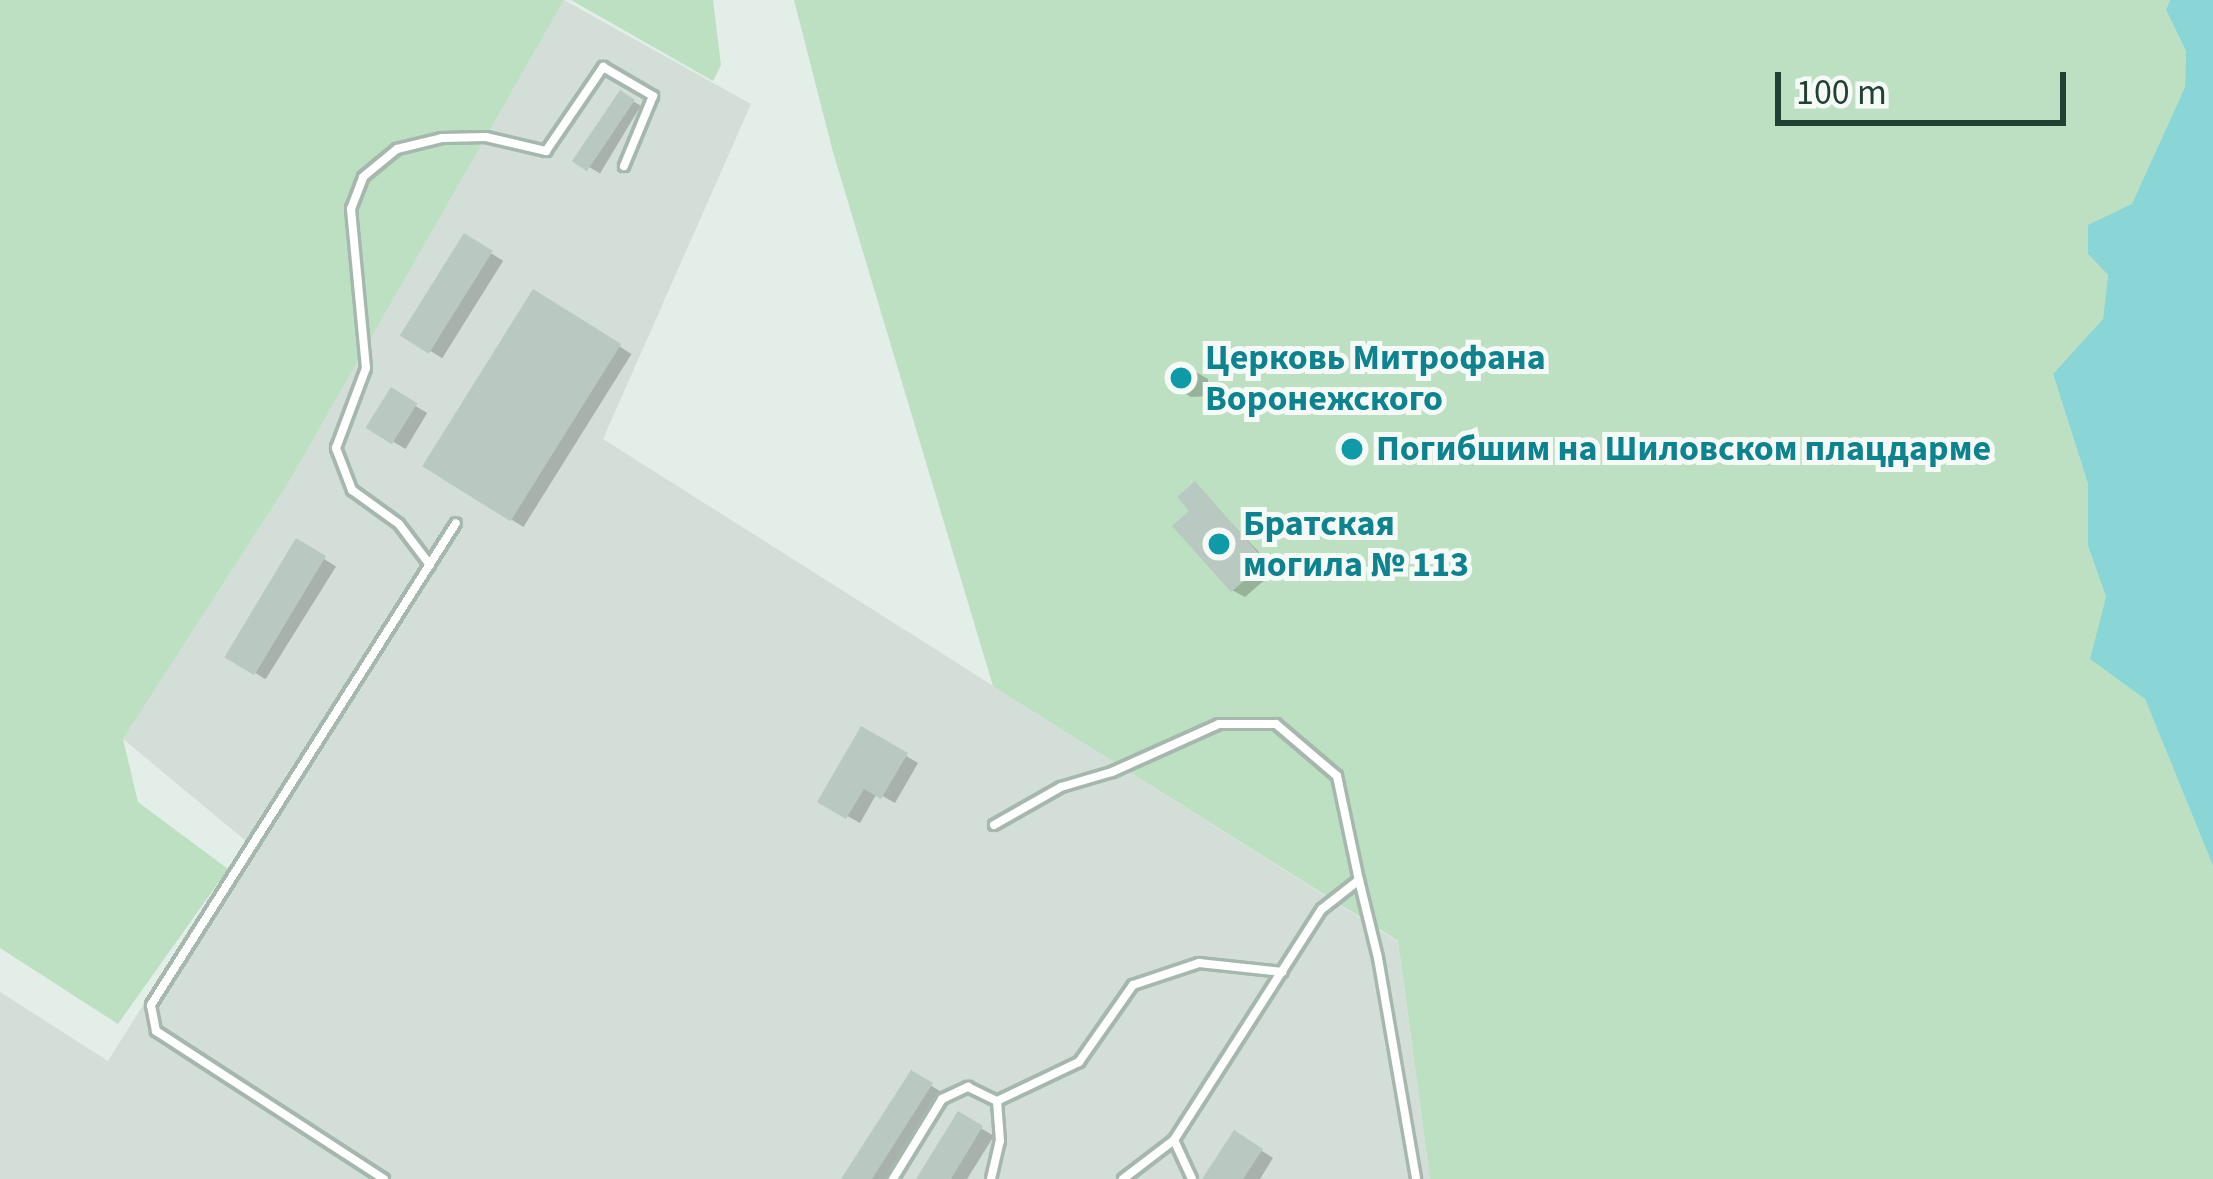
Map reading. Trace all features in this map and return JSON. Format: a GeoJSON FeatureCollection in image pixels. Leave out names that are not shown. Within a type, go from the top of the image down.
{"type":"FeatureCollection","features":[{"type":"Feature","properties":{"kind":"lane"},"geometry":{"type":"LineString","coordinates":[[430,565],[399,524],[352,490],[336,448],[366,368],[351,209],[363,177],[397,148],[442,138],[486,137],[547,151],[603,67],[653,96],[623,166]]}},
{"type":"Feature","properties":{"kind":"lane"},"geometry":{"type":"LineString","coordinates":[[384,1179],[156,1031],[151,1005],[455,523]]}},
{"type":"Feature","properties":{"kind":"lane"},"geometry":{"type":"LineString","coordinates":[[994,825],[1061,787],[1112,772],[1219,724],[1276,724],[1336,776],[1416,1179]]}},
{"type":"Feature","properties":{"kind":"lane"},"geometry":{"type":"LineString","coordinates":[[1123,1179],[1174,1140],[1322,909],[1359,880]]}},
{"type":"Feature","properties":{"kind":"lane"},"geometry":{"type":"LineString","coordinates":[[997,1101],[1079,1062],[1133,985],[1199,963],[1283,972]]}},
{"type":"Feature","properties":{"kind":"lane"},"geometry":{"type":"LineString","coordinates":[[893,1179],[942,1099],[968,1087],[997,1101]]}},
{"type":"Feature","properties":{"kind":"lane"},"geometry":{"type":"LineString","coordinates":[[991,1179],[1000,1141],[997,1101]]}},
{"type":"Feature","properties":{"kind":"lane"},"geometry":{"type":"LineString","coordinates":[[1174,1140],[1192,1179]]}},
{"type":"Feature","properties":{"kind":"shaded area"},"geometry":{"type":"Polygon","coordinates":[[[564,0],[751,104],[603,439],[1398,942],[1430,1179],[0,1179],[0,992],[108,1061],[246,841],[123,739],[290,480],[564,0]]]}},
{"type":"Feature","properties":{"kind":"green space"},"geometry":{"type":"Polygon","coordinates":[[[0,0],[564,0],[290,480],[123,739],[138,802],[228,869],[118,1024],[0,948],[0,0]]]}},
{"type":"Feature","properties":{"kind":"green space"},"geometry":{"type":"Polygon","coordinates":[[[571,0],[713,0],[721,65],[713,81],[571,0]]]}},
{"type":"Feature","properties":{"kind":"green space"},"geometry":{"type":"Polygon","coordinates":[[[794,0],[2170,0],[2166,10],[2186,51],[2185,87],[2132,205],[2088,254],[2108,275],[2103,320],[2053,374],[2088,484],[2088,546],[2106,597],[2091,659],[2145,699],[2213,866],[2213,1179],[1430,1179],[1398,941],[993,686],[833,152],[794,0]]]}},
{"type":"Feature","properties":{"kind":"water"},"geometry":{"type":"Polygon","coordinates":[[[2170,0],[2213,0],[2213,866],[2145,699],[2090,659],[2106,597],[2088,546],[2088,484],[2053,374],[2103,319],[2108,275],[2088,254],[2088,225],[2132,204],[2185,87],[2186,51],[2166,10],[2170,0]]]}},
{"type":"Feature","properties":{"kind":"building"},"geometry":{"type":"Polygon","coordinates":[[[620,90],[635,100],[587,171],[572,161],[620,90]]]}},
{"type":"Feature","properties":{"kind":"building"},"geometry":{"type":"Polygon","coordinates":[[[464,233],[493,251],[429,354],[400,336],[464,233]]]}},
{"type":"Feature","properties":{"kind":"building"},"geometry":{"type":"Polygon","coordinates":[[[533,289],[621,344],[510,521],[422,466],[533,289]]]}},
{"type":"Feature","properties":{"kind":"building"},"geometry":{"type":"Polygon","coordinates":[[[391,387],[417,403],[392,444],[366,428],[391,387]]]}},
{"type":"Feature","properties":{"kind":"building","name":"Братская могила № 113"},"geometry":{"type":"Polygon","coordinates":[[[1195,481],[1266,562],[1231,592],[1172,526],[1189,511],[1177,497],[1195,481]]]}},
{"type":"Feature","properties":{"kind":"building"},"geometry":{"type":"Polygon","coordinates":[[[296,538],[326,556],[254,675],[224,657],[296,538]]]}},
{"type":"Feature","properties":{"kind":"building"},"geometry":{"type":"Polygon","coordinates":[[[861,726],[908,753],[881,799],[864,789],[846,819],[817,802],[861,726]]]}},
{"type":"Feature","properties":{"kind":"building"},"geometry":{"type":"Polygon","coordinates":[[[911,1070],[933,1083],[872,1179],[841,1179],[911,1070]]]}},
{"type":"Feature","properties":{"kind":"building"},"geometry":{"type":"Polygon","coordinates":[[[958,1111],[983,1126],[951,1179],[916,1179],[958,1111]]]}},
{"type":"Feature","properties":{"kind":"building"},"geometry":{"type":"Polygon","coordinates":[[[1234,1130],[1263,1149],[1243,1179],[1202,1179],[1234,1130]]]}},
{"type":"Feature","properties":{"kind":"place","name":"Церковь Митрофана Воронежского"},"geometry":{"type":"Point","coordinates":[1181,378]}},
{"type":"Feature","properties":{"kind":"place","name":"Погибшим на Шиловском плацдарме"},"geometry":{"type":"Point","coordinates":[1352,449]}},
{"type":"Feature","properties":{"kind":"place","name":"Братская могила № 113"},"geometry":{"type":"Point","coordinates":[1219,544]}}]}
